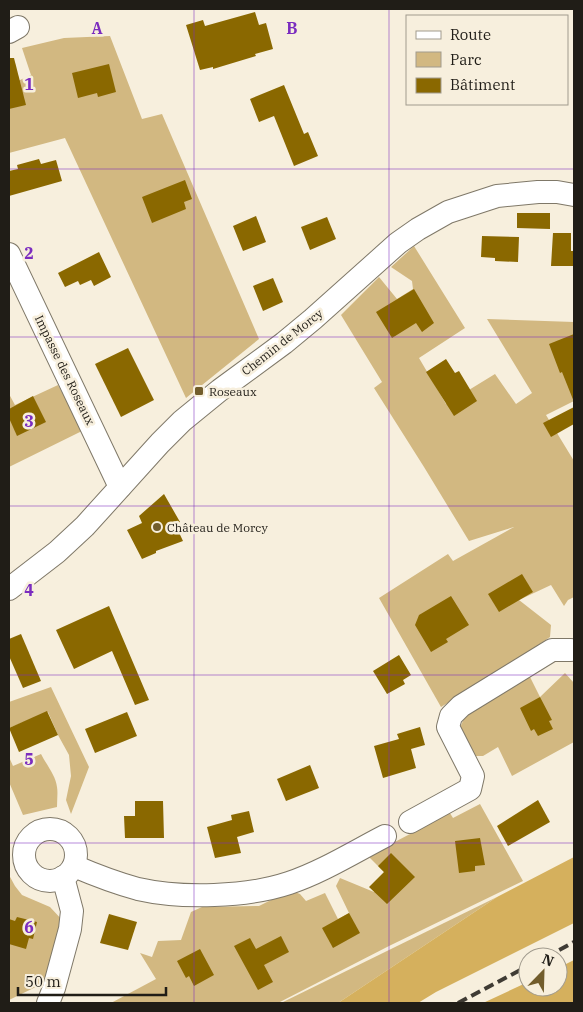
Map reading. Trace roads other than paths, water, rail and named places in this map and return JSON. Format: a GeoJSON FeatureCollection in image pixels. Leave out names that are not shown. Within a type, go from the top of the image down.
{"type":"FeatureCollection","features":[{"type":"Feature","properties":{"kind":"street","name":"Chemin de Morcy"},"geometry":{"type":"LineString","coordinates":[[9,589],[57,552],[94,517],[160,443],[187,417],[284,343],[398,243],[418,229],[448,212],[498,196],[538,192],[558,192],[574,195]]}},
{"type":"Feature","properties":{"kind":"street","name":"Impasse des Roseaux"},"geometry":{"type":"LineString","coordinates":[[9,254],[120,487]]}},
{"type":"Feature","properties":{"kind":"street"},"geometry":{"type":"LineString","coordinates":[[410,822],[470,789],[473,776],[448,727],[451,716],[462,706],[552,650],[573,646]]}},
{"type":"Feature","properties":{"kind":"street"},"geometry":{"type":"LineString","coordinates":[[56,829],[65,833],[75,848],[76,857],[68,872],[55,880],[47,881],[38,878],[16,859],[24,850],[30,837],[42,830],[56,829]]}},
{"type":"Feature","properties":{"kind":"street"},"geometry":{"type":"LineString","coordinates":[[68,872],[102,878],[139,889],[179,894],[233,893],[289,883],[317,871],[385,836]]}},
{"type":"Feature","properties":{"kind":"street"},"geometry":{"type":"LineString","coordinates":[[48,1003],[70,929],[72,911],[68,872]]}},
{"type":"Feature","properties":{"kind":"railway"},"geometry":{"type":"LineString","coordinates":[[565,947],[574,942]]}},
{"type":"Feature","properties":{"kind":"railway"},"geometry":{"type":"LineString","coordinates":[[458,1003],[518,971]]}},
{"type":"Feature","properties":{"kind":"place","name":"Roseaux"},"geometry":{"type":"Point","coordinates":[199,391]}},
{"type":"Feature","properties":{"kind":"place","name":"Château de Morcy"},"geometry":{"type":"Point","coordinates":[157,527]}}]}
